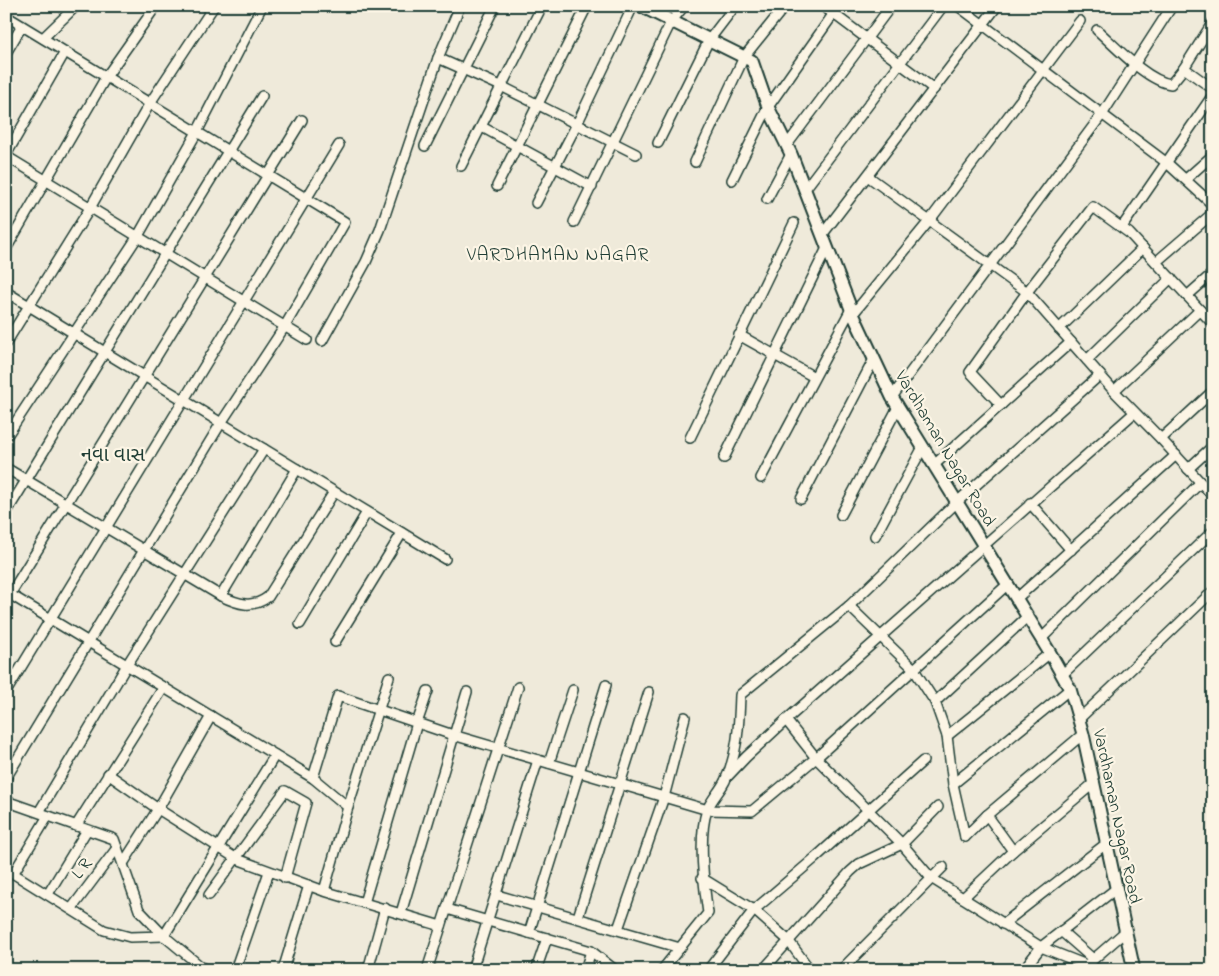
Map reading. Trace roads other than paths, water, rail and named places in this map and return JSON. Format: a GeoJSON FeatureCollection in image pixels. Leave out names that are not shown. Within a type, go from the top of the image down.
{"type":"FeatureCollection","features":[{"type":"Feature","properties":{"kind":"street"},"geometry":{"type":"LineString","coordinates":[[43,38],[76,6]]}},
{"type":"Feature","properties":{"kind":"street"},"geometry":{"type":"LineString","coordinates":[[6,250],[48,182],[106,77],[156,6]]}},
{"type":"Feature","properties":{"kind":"street"},"geometry":{"type":"LineString","coordinates":[[6,343],[90,208],[150,103],[214,6]]}},
{"type":"Feature","properties":{"kind":"street"},"geometry":{"type":"LineString","coordinates":[[6,437],[138,236],[197,132],[262,6]]}},
{"type":"Feature","properties":{"kind":"street"},"geometry":{"type":"LineString","coordinates":[[322,341],[366,262],[380,230],[438,58],[460,6]]}},
{"type":"Feature","properties":{"kind":"street"},"geometry":{"type":"LineString","coordinates":[[425,146],[495,6]]}},
{"type":"Feature","properties":{"kind":"street"},"geometry":{"type":"LineString","coordinates":[[461,166],[542,6]]}},
{"type":"Feature","properties":{"kind":"street"},"geometry":{"type":"LineString","coordinates":[[497,186],[540,105],[588,6]]}},
{"type":"Feature","properties":{"kind":"street"},"geometry":{"type":"LineString","coordinates":[[536,203],[577,124],[633,6]]}},
{"type":"Feature","properties":{"kind":"street","name":"Vardhaman Nagar Road"},"geometry":{"type":"LineString","coordinates":[[641,6],[752,61],[768,107],[789,150],[852,311],[895,402],[1041,638],[1070,689],[1084,734],[1134,970]]}},
{"type":"Feature","properties":{"kind":"street"},"geometry":{"type":"LineString","coordinates":[[574,222],[614,143],[671,22],[684,6]]}},
{"type":"Feature","properties":{"kind":"street"},"geometry":{"type":"LineString","coordinates":[[658,143],[709,40],[735,6]]}},
{"type":"Feature","properties":{"kind":"street"},"geometry":{"type":"LineString","coordinates":[[695,162],[744,57],[785,6]]}},
{"type":"Feature","properties":{"kind":"street"},"geometry":{"type":"LineString","coordinates":[[823,6],[836,10],[866,39],[934,89]]}},
{"type":"Feature","properties":{"kind":"street"},"geometry":{"type":"LineString","coordinates":[[767,199],[789,150],[891,6]]}},
{"type":"Feature","properties":{"kind":"street"},"geometry":{"type":"LineString","coordinates":[[805,189],[943,6]]}},
{"type":"Feature","properties":{"kind":"street"},"geometry":{"type":"LineString","coordinates":[[958,6],[1103,113],[1167,163],[1213,205]]}},
{"type":"Feature","properties":{"kind":"street"},"geometry":{"type":"LineString","coordinates":[[822,235],[869,177],[997,6]]}},
{"type":"Feature","properties":{"kind":"street"},"geometry":{"type":"LineString","coordinates":[[841,515],[895,402],[991,265],[1103,113],[1172,6]]}},
{"type":"Feature","properties":{"kind":"street"},"geometry":{"type":"LineString","coordinates":[[732,180],[768,107],[836,10]]}},
{"type":"Feature","properties":{"kind":"street"},"geometry":{"type":"LineString","coordinates":[[6,16],[344,222],[284,326],[221,423],[6,778]]}},
{"type":"Feature","properties":{"kind":"street"},"geometry":{"type":"LineString","coordinates":[[761,478],[814,377],[852,311],[930,220],[1080,21]]}},
{"type":"Feature","properties":{"kind":"street"},"geometry":{"type":"LineString","coordinates":[[1097,30],[1136,64],[1162,81],[1171,84],[1184,68],[1213,22]]}},
{"type":"Feature","properties":{"kind":"street"},"geometry":{"type":"LineString","coordinates":[[6,53],[22,26]]}},
{"type":"Feature","properties":{"kind":"street"},"geometry":{"type":"LineString","coordinates":[[65,52],[6,156],[307,340]]}},
{"type":"Feature","properties":{"kind":"street"},"geometry":{"type":"LineString","coordinates":[[438,58],[540,105],[636,154]]}},
{"type":"Feature","properties":{"kind":"street"},"geometry":{"type":"LineString","coordinates":[[1184,68],[1213,89]]}},
{"type":"Feature","properties":{"kind":"street"},"geometry":{"type":"LineString","coordinates":[[1122,227],[1213,95]]}},
{"type":"Feature","properties":{"kind":"street"},"geometry":{"type":"LineString","coordinates":[[6,513],[230,152],[262,96]]}},
{"type":"Feature","properties":{"kind":"street"},"geometry":{"type":"LineString","coordinates":[[302,120],[146,377],[8,596],[88,641],[313,778],[348,807]]}},
{"type":"Feature","properties":{"kind":"street"},"geometry":{"type":"LineString","coordinates":[[482,127],[554,169],[592,187]]}},
{"type":"Feature","properties":{"kind":"street"},"geometry":{"type":"LineString","coordinates":[[6,692],[339,145]]}},
{"type":"Feature","properties":{"kind":"street"},"geometry":{"type":"LineString","coordinates":[[1186,179],[1213,155]]}},
{"type":"Feature","properties":{"kind":"street"},"geometry":{"type":"LineString","coordinates":[[869,177],[1027,292],[1134,413],[1161,439],[1213,496]]}},
{"type":"Feature","properties":{"kind":"street"},"geometry":{"type":"LineString","coordinates":[[1001,404],[970,372],[1027,292],[1093,207],[1122,227],[1213,324]]}},
{"type":"Feature","properties":{"kind":"street"},"geometry":{"type":"LineString","coordinates":[[1156,262],[1213,213]]}},
{"type":"Feature","properties":{"kind":"street"},"geometry":{"type":"LineString","coordinates":[[690,438],[794,223]]}},
{"type":"Feature","properties":{"kind":"street"},"geometry":{"type":"LineString","coordinates":[[724,458],[827,248]]}},
{"type":"Feature","properties":{"kind":"street"},"geometry":{"type":"LineString","coordinates":[[1059,329],[1143,248]]}},
{"type":"Feature","properties":{"kind":"street"},"geometry":{"type":"LineString","coordinates":[[1187,296],[1213,273]]}},
{"type":"Feature","properties":{"kind":"street"},"geometry":{"type":"LineString","coordinates":[[1087,360],[1171,278]]}},
{"type":"Feature","properties":{"kind":"street"},"geometry":{"type":"LineString","coordinates":[[6,292],[445,559]]}},
{"type":"Feature","properties":{"kind":"street"},"geometry":{"type":"LineString","coordinates":[[1114,391],[1200,310]]}},
{"type":"Feature","properties":{"kind":"street"},"geometry":{"type":"LineString","coordinates":[[739,335],[814,377]]}},
{"type":"Feature","properties":{"kind":"street"},"geometry":{"type":"LineString","coordinates":[[934,465],[1071,342]]}},
{"type":"Feature","properties":{"kind":"street"},"geometry":{"type":"LineString","coordinates":[[801,499],[874,359]]}},
{"type":"Feature","properties":{"kind":"street"},"geometry":{"type":"LineString","coordinates":[[662,970],[708,913],[702,878],[708,810],[725,779],[738,743],[740,695],[849,606],[957,502],[1100,375]]}},
{"type":"Feature","properties":{"kind":"street"},"geometry":{"type":"LineString","coordinates":[[1161,439],[1213,391]]}},
{"type":"Feature","properties":{"kind":"street"},"geometry":{"type":"LineString","coordinates":[[725,779],[786,720],[882,638],[1030,503],[1134,413]]}},
{"type":"Feature","properties":{"kind":"street"},"geometry":{"type":"LineString","coordinates":[[1188,469],[1213,446]]}},
{"type":"Feature","properties":{"kind":"street"},"geometry":{"type":"LineString","coordinates":[[875,536],[923,447]]}},
{"type":"Feature","properties":{"kind":"street"},"geometry":{"type":"LineString","coordinates":[[39,812],[127,665],[264,449]]}},
{"type":"Feature","properties":{"kind":"street"},"geometry":{"type":"LineString","coordinates":[[1016,598],[1176,455]]}},
{"type":"Feature","properties":{"kind":"street"},"geometry":{"type":"LineString","coordinates":[[6,468],[221,596],[237,603],[248,605],[257,604],[268,597],[334,492]]}},
{"type":"Feature","properties":{"kind":"street"},"geometry":{"type":"LineString","coordinates":[[221,596],[297,469]]}},
{"type":"Feature","properties":{"kind":"street"},"geometry":{"type":"LineString","coordinates":[[1041,638],[1200,483]]}},
{"type":"Feature","properties":{"kind":"street"},"geometry":{"type":"LineString","coordinates":[[1030,503],[1071,550]]}},
{"type":"Feature","properties":{"kind":"street"},"geometry":{"type":"LineString","coordinates":[[300,624],[367,512]]}},
{"type":"Feature","properties":{"kind":"street"},"geometry":{"type":"LineString","coordinates":[[1062,675],[1213,531]]}},
{"type":"Feature","properties":{"kind":"street"},"geometry":{"type":"LineString","coordinates":[[335,642],[402,533]]}},
{"type":"Feature","properties":{"kind":"street"},"geometry":{"type":"LineString","coordinates":[[313,778],[338,696],[453,735],[664,798],[708,810],[752,811],[816,758],[913,668],[1008,584]]}},
{"type":"Feature","properties":{"kind":"street"},"geometry":{"type":"LineString","coordinates":[[1079,719],[1213,591]]}},
{"type":"Feature","properties":{"kind":"street"},"geometry":{"type":"LineString","coordinates":[[849,606],[913,668],[935,702],[947,736],[953,784],[966,837],[987,816],[1084,734]]}},
{"type":"Feature","properties":{"kind":"street"},"geometry":{"type":"LineString","coordinates":[[935,702],[1027,617]]}},
{"type":"Feature","properties":{"kind":"street"},"geometry":{"type":"LineString","coordinates":[[947,736],[1050,653]]}},
{"type":"Feature","properties":{"kind":"street"},"geometry":{"type":"LineString","coordinates":[[324,891],[389,677]]}},
{"type":"Feature","properties":{"kind":"street"},"geometry":{"type":"LineString","coordinates":[[529,933],[606,685]]}},
{"type":"Feature","properties":{"kind":"street"},"geometry":{"type":"LineString","coordinates":[[76,826],[164,687]]}},
{"type":"Feature","properties":{"kind":"street"},"geometry":{"type":"LineString","coordinates":[[433,970],[428,967],[500,748],[518,687]]}},
{"type":"Feature","properties":{"kind":"street"},"geometry":{"type":"LineString","coordinates":[[953,784],[1070,689]]}},
{"type":"Feature","properties":{"kind":"street"},"geometry":{"type":"LineString","coordinates":[[549,763],[573,690]]}},
{"type":"Feature","properties":{"kind":"street"},"geometry":{"type":"LineString","coordinates":[[364,903],[428,691]]}},
{"type":"Feature","properties":{"kind":"street"},"geometry":{"type":"LineString","coordinates":[[402,913],[467,692]]}},
{"type":"Feature","properties":{"kind":"street"},"geometry":{"type":"LineString","coordinates":[[578,917],[649,692]]}},
{"type":"Feature","properties":{"kind":"street"},"geometry":{"type":"LineString","coordinates":[[124,862],[158,809],[210,716]]}},
{"type":"Feature","properties":{"kind":"street"},"geometry":{"type":"LineString","coordinates":[[618,929],[664,798],[685,717]]}},
{"type":"Feature","properties":{"kind":"street"},"geometry":{"type":"LineString","coordinates":[[786,720],[816,758],[902,844],[931,878],[1041,947],[1099,970]]}},
{"type":"Feature","properties":{"kind":"street"},"geometry":{"type":"LineString","coordinates":[[164,936],[275,755]]}},
{"type":"Feature","properties":{"kind":"street"},"geometry":{"type":"LineString","coordinates":[[472,970],[538,760]]}},
{"type":"Feature","properties":{"kind":"street"},"geometry":{"type":"LineString","coordinates":[[708,970],[754,910],[923,761]]}},
{"type":"Feature","properties":{"kind":"street"},"geometry":{"type":"LineString","coordinates":[[108,774],[158,809],[237,859],[324,891],[441,926]]}},
{"type":"Feature","properties":{"kind":"street"},"geometry":{"type":"LineString","coordinates":[[963,898],[1013,851],[1094,783]]}},
{"type":"Feature","properties":{"kind":"street"},"geometry":{"type":"LineString","coordinates":[[209,895],[285,791],[306,804],[285,878]]}},
{"type":"Feature","properties":{"kind":"street"},"geometry":{"type":"LineString","coordinates":[[6,801],[114,839],[124,862],[139,910],[164,936],[205,970]]}},
{"type":"Feature","properties":{"kind":"street"},"geometry":{"type":"LineString","coordinates":[[763,970],[788,940],[859,864],[902,844],[938,807]]}},
{"type":"Feature","properties":{"kind":"street"},"geometry":{"type":"LineString","coordinates":[[48,816],[10,872],[72,908],[104,930],[130,937],[164,936]]}},
{"type":"Feature","properties":{"kind":"street"},"geometry":{"type":"LineString","coordinates":[[987,816],[1013,851]]}},
{"type":"Feature","properties":{"kind":"street","name":"L R"},"geometry":{"type":"LineString","coordinates":[[48,894],[87,830]]}},
{"type":"Feature","properties":{"kind":"street"},"geometry":{"type":"LineString","coordinates":[[1003,924],[1107,843]]}},
{"type":"Feature","properties":{"kind":"street","name":"L R"},"geometry":{"type":"LineString","coordinates":[[72,908],[117,848]]}},
{"type":"Feature","properties":{"kind":"street"},"geometry":{"type":"LineString","coordinates":[[841,970],[943,867]]}},
{"type":"Feature","properties":{"kind":"street"},"geometry":{"type":"LineString","coordinates":[[235,970],[268,872]]}},
{"type":"Feature","properties":{"kind":"street"},"geometry":{"type":"LineString","coordinates":[[702,878],[754,910],[788,940],[810,970]]}},
{"type":"Feature","properties":{"kind":"street"},"geometry":{"type":"LineString","coordinates":[[283,970],[309,885]]}},
{"type":"Feature","properties":{"kind":"street"},"geometry":{"type":"LineString","coordinates":[[1023,970],[1041,947],[1117,888]]}},
{"type":"Feature","properties":{"kind":"street"},"geometry":{"type":"LineString","coordinates":[[496,895],[537,905],[680,948]]}},
{"type":"Feature","properties":{"kind":"street"},"geometry":{"type":"LineString","coordinates":[[368,970],[385,908]]}},
{"type":"Feature","properties":{"kind":"street"},"geometry":{"type":"LineString","coordinates":[[447,909],[591,950],[615,970]]}},
{"type":"Feature","properties":{"kind":"street"},"geometry":{"type":"LineString","coordinates":[[1061,931],[1087,965]]}},
{"type":"Feature","properties":{"kind":"street"},"geometry":{"type":"LineString","coordinates":[[1087,965],[1126,931]]}},
{"type":"Feature","properties":{"kind":"street"},"geometry":{"type":"LineString","coordinates":[[536,970],[547,938]]}},
{"type":"Feature","properties":{"kind":"street"},"geometry":{"type":"LineString","coordinates":[[585,970],[591,950]]}},
{"type":"Feature","properties":{"kind":"district","name":"VARDHAMAN NAGAR"},"geometry":{"type":"Point","coordinates":[558,253]}},
{"type":"Feature","properties":{"kind":"district","name":"નવા વાસ"},"geometry":{"type":"Point","coordinates":[113,454]}}]}
